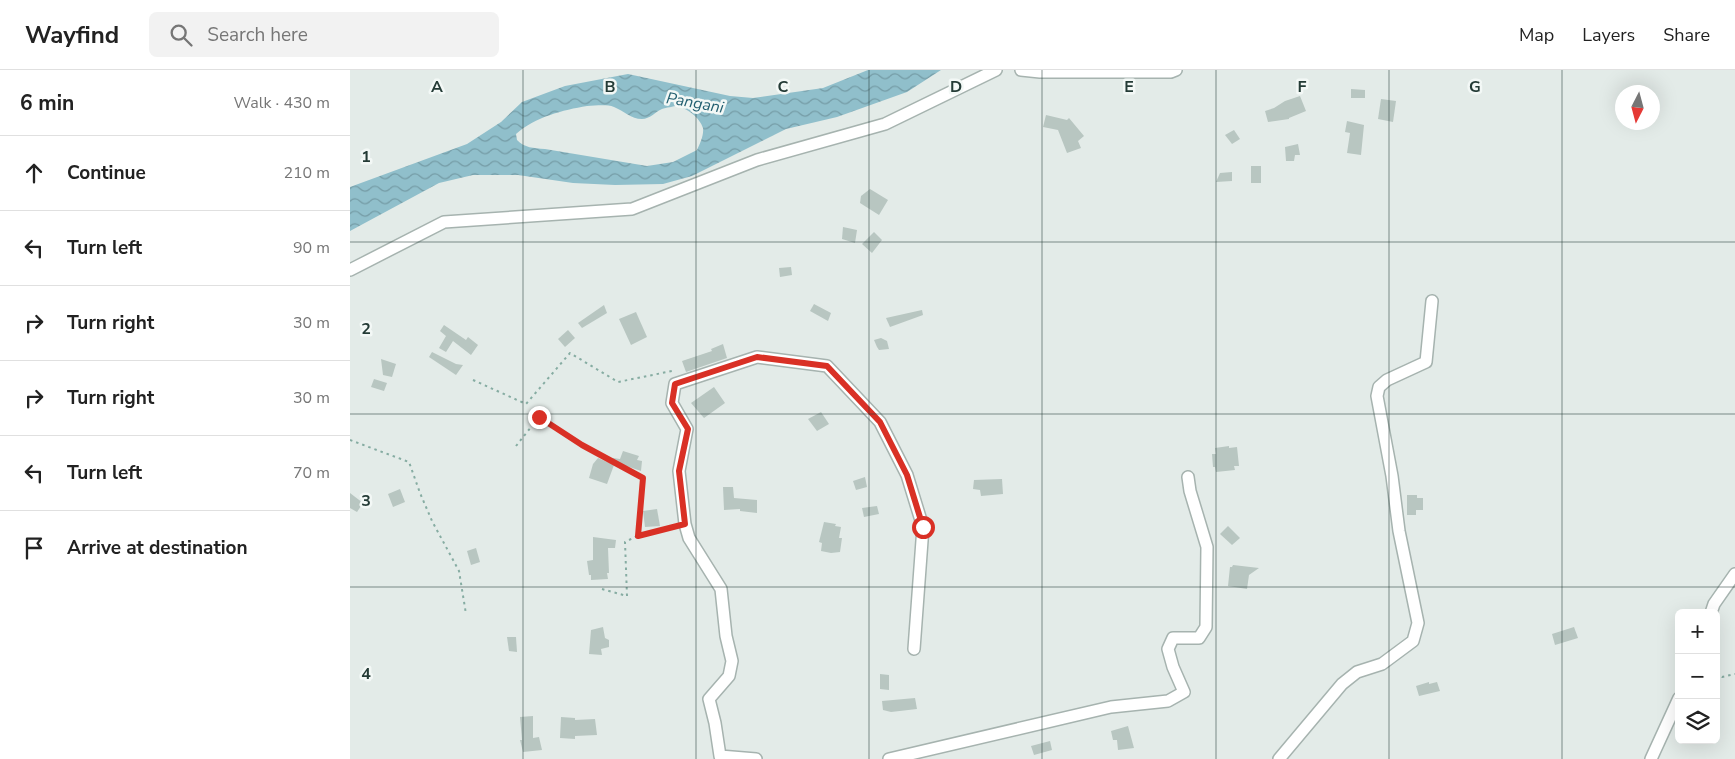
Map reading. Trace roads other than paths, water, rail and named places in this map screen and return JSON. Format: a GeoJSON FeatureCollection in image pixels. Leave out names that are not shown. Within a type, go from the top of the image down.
{"type":"FeatureCollection","features":[{"type":"Feature","properties":{"kind":"street"},"geometry":{"type":"LineString","coordinates":[[350,270],[444,222],[632,209],[757,160],[885,124],[996,70]]}},
{"type":"Feature","properties":{"kind":"street"},"geometry":{"type":"LineString","coordinates":[[1021,70],[1040,72],[1171,72],[1176,70]]}},
{"type":"Feature","properties":{"kind":"street"},"geometry":{"type":"LineString","coordinates":[[1279,759],[1342,684],[1357,672],[1382,664],[1413,641],[1418,623],[1399,530],[1392,476],[1377,396],[1379,387],[1387,380],[1426,362],[1432,300]]}},
{"type":"Feature","properties":{"kind":"street"},"geometry":{"type":"LineString","coordinates":[[756,759],[719,758],[715,723],[709,699],[729,676],[732,661],[726,636],[721,589],[689,538],[685,524],[679,471],[688,429],[672,403],[675,384],[757,357],[827,366],[880,422],[907,475],[923,527],[914,650]]}},
{"type":"Feature","properties":{"kind":"street"},"geometry":{"type":"LineString","coordinates":[[889,759],[1111,707],[1168,701],[1184,692],[1173,667],[1168,649],[1172,638],[1198,638],[1206,627],[1206,547],[1190,491],[1188,477]]}},
{"type":"Feature","properties":{"kind":"street"},"geometry":{"type":"LineString","coordinates":[[1712,609],[1735,574]]}},
{"type":"Feature","properties":{"kind":"street"},"geometry":{"type":"LineString","coordinates":[[1651,759],[1679,699]]}},
{"type":"Feature","properties":{"kind":"water","name":"Pangani"},"geometry":{"type":"Polygon","coordinates":[[[868,70],[941,70],[907,92],[837,117],[786,129],[692,176],[663,184],[615,185],[573,183],[518,175],[473,175],[439,183],[350,231],[350,187],[467,144],[501,122],[522,102],[565,86],[628,74],[730,96],[753,98],[823,88],[868,70]],[[587,106],[540,119],[516,134],[517,140],[523,145],[533,148],[647,166],[673,162],[697,150],[702,139],[703,128],[701,124],[693,114],[681,107],[676,106],[662,109],[650,117],[642,119],[634,118],[611,106],[587,106]]]}}]}
